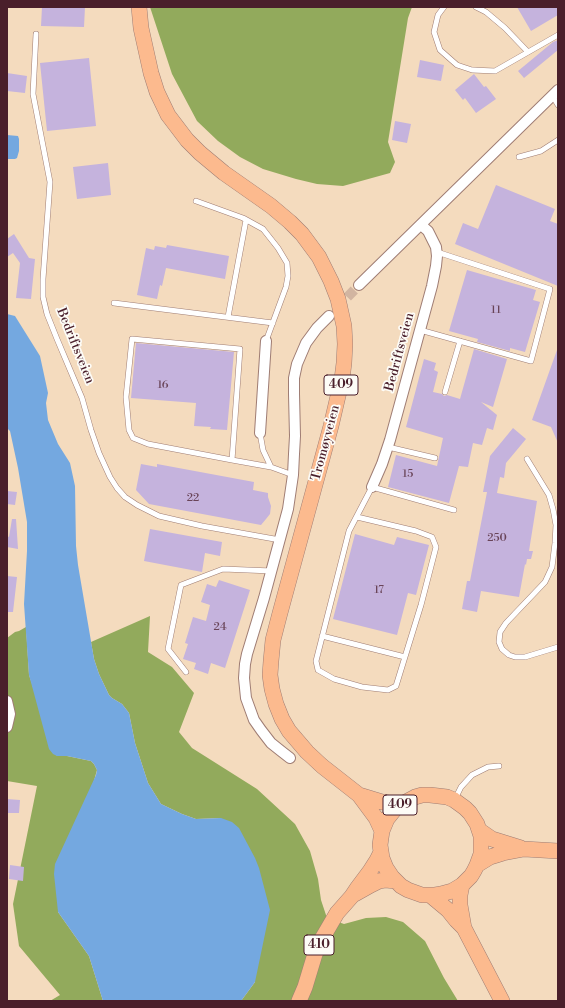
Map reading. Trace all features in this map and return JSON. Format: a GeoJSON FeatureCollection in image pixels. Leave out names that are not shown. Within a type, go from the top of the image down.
{"type":"FeatureCollection","features":[{"type":"Feature","properties":{"kind":"main road","name":"Tromøyveien"},"geometry":{"type":"LineString","coordinates":[[139,7],[141,28],[151,73],[157,92],[168,115],[187,140],[200,153],[224,173],[272,206],[302,234],[314,249],[325,268],[338,299],[345,344],[342,379],[331,426],[273,640],[270,675],[276,704],[282,719],[297,742],[322,766],[359,795],[376,818],[382,831]]}},
{"type":"Feature","properties":{"kind":"main road","name":"Tromøyveien"},"geometry":{"type":"LineString","coordinates":[[359,795],[382,802],[400,805]]}},
{"type":"Feature","properties":{"kind":"main road","name":"409"},"geometry":{"type":"LineString","coordinates":[[439,795],[454,800],[470,813],[477,824],[481,836],[481,848],[477,865],[471,876],[462,885],[447,893],[422,895],[408,890],[396,881],[386,868],[381,852],[380,845],[382,831],[387,819],[395,809],[414,797],[439,795]]}},
{"type":"Feature","properties":{"kind":"main road"},"geometry":{"type":"LineString","coordinates":[[479,830],[492,839],[524,849],[558,851]]}},
{"type":"Feature","properties":{"kind":"main road"},"geometry":{"type":"LineString","coordinates":[[477,865],[490,857],[524,849]]}},
{"type":"Feature","properties":{"kind":"main road","name":"410"},"geometry":{"type":"LineString","coordinates":[[299,1001],[315,954],[323,937],[337,913],[352,896],[381,852]]}},
{"type":"Feature","properties":{"kind":"main road","name":"410"},"geometry":{"type":"LineString","coordinates":[[352,896],[379,881],[396,881]]}},
{"type":"Feature","properties":{"kind":"main road","name":"409"},"geometry":{"type":"LineString","coordinates":[[462,885],[460,901],[464,928]]}},
{"type":"Feature","properties":{"kind":"main road","name":"409"},"geometry":{"type":"LineString","coordinates":[[430,895],[448,910],[464,928],[502,1001]]}},
{"type":"Feature","properties":{"kind":"street"},"geometry":{"type":"LineString","coordinates":[[359,285],[555,93]]}},
{"type":"Feature","properties":{"kind":"street","name":"Bedriftsveien"},"geometry":{"type":"LineString","coordinates":[[372,487],[388,447],[436,266],[436,247],[428,231],[421,225]]}},
{"type":"Feature","properties":{"kind":"street"},"geometry":{"type":"LineString","coordinates":[[290,758],[271,743],[254,720],[246,698],[244,686],[245,664],[288,510],[293,475],[295,436],[294,378],[306,343],[317,328],[329,316]]}},
{"type":"Feature","properties":{"kind":"street"},"geometry":{"type":"LineString","coordinates":[[260,433],[266,341]]}},
{"type":"Feature","properties":{"kind":"street"},"geometry":{"type":"LineString","coordinates":[[7,701],[10,714],[7,727]]}},
{"type":"Feature","properties":{"kind":"lane"},"geometry":{"type":"LineString","coordinates":[[444,7],[438,15],[434,32],[440,50],[457,65],[472,70],[495,71],[558,35]]}},
{"type":"Feature","properties":{"kind":"lane"},"geometry":{"type":"LineString","coordinates":[[476,7],[486,12],[505,28],[528,52]]}},
{"type":"Feature","properties":{"kind":"lane","name":"Bedriftsveien"},"geometry":{"type":"LineString","coordinates":[[36,34],[33,94],[50,182],[43,297],[47,314],[82,398],[99,453],[110,477],[125,497],[159,516],[202,526],[280,540]]}},
{"type":"Feature","properties":{"kind":"lane"},"geometry":{"type":"LineString","coordinates":[[555,93],[558,105]]}},
{"type":"Feature","properties":{"kind":"lane"},"geometry":{"type":"LineString","coordinates":[[519,157],[542,150],[558,140]]}},
{"type":"Feature","properties":{"kind":"lane"},"geometry":{"type":"LineString","coordinates":[[196,201],[243,218],[263,229],[278,248],[287,263],[288,276],[286,287],[266,341]]}},
{"type":"Feature","properties":{"kind":"lane"},"geometry":{"type":"LineString","coordinates":[[228,317],[246,220]]}},
{"type":"Feature","properties":{"kind":"lane"},"geometry":{"type":"LineString","coordinates":[[420,330],[531,361],[550,289],[437,252]]}},
{"type":"Feature","properties":{"kind":"lane"},"geometry":{"type":"LineString","coordinates":[[114,303],[273,323]]}},
{"type":"Feature","properties":{"kind":"lane"},"geometry":{"type":"LineString","coordinates":[[232,460],[240,349],[132,339],[126,397],[129,430],[133,438],[148,444],[232,460],[272,467],[293,475]]}},
{"type":"Feature","properties":{"kind":"lane"},"geometry":{"type":"LineString","coordinates":[[445,392],[460,341]]}},
{"type":"Feature","properties":{"kind":"lane"},"geometry":{"type":"LineString","coordinates":[[260,433],[262,450],[272,467]]}},
{"type":"Feature","properties":{"kind":"lane"},"geometry":{"type":"LineString","coordinates":[[388,447],[435,458]]}},
{"type":"Feature","properties":{"kind":"lane"},"geometry":{"type":"LineString","coordinates":[[527,459],[549,495],[553,509],[556,525],[552,567],[545,582],[506,623],[500,632],[499,642],[502,649],[509,655],[525,658],[558,647]]}},
{"type":"Feature","properties":{"kind":"lane"},"geometry":{"type":"LineString","coordinates":[[357,517],[416,531],[432,537],[436,548],[421,605],[396,686],[388,690],[362,687],[334,679],[318,670],[316,661],[348,532],[372,487],[454,510]]}},
{"type":"Feature","properties":{"kind":"lane"},"geometry":{"type":"LineString","coordinates":[[186,672],[168,649],[181,585],[222,569],[272,571]]}},
{"type":"Feature","properties":{"kind":"lane"},"geometry":{"type":"LineString","coordinates":[[322,636],[405,657]]}},
{"type":"Feature","properties":{"kind":"lane"},"geometry":{"type":"LineString","coordinates":[[454,800],[461,787],[472,775],[488,767],[498,766]]}},
{"type":"Feature","properties":{"kind":"green space"},"geometry":{"type":"Polygon","coordinates":[[[150,7],[412,7],[408,18],[388,142],[395,162],[390,173],[343,186],[317,184],[263,169],[240,157],[218,141],[197,121],[172,74],[150,7]]]}},
{"type":"Feature","properties":{"kind":"green space"},"geometry":{"type":"Polygon","coordinates":[[[150,616],[148,652],[172,667],[194,693],[179,732],[192,748],[257,789],[295,824],[310,851],[318,879],[321,900],[327,918],[344,924],[366,918],[386,917],[403,922],[425,941],[458,1001],[241,1001],[255,982],[221,818],[196,819],[161,804],[148,783],[135,743],[129,713],[122,704],[109,695],[94,659],[91,642],[150,616]]]}},
{"type":"Feature","properties":{"kind":"green space"},"geometry":{"type":"Polygon","coordinates":[[[26,627],[29,675],[57,756],[67,756],[91,761],[97,770],[58,912],[89,956],[103,1001],[50,1001],[60,995],[19,946],[13,904],[37,786],[7,781],[7,638],[26,627]]]}},
{"type":"Feature","properties":{"kind":"water"},"geometry":{"type":"Polygon","coordinates":[[[7,135],[18,136],[19,139],[19,151],[17,158],[15,159],[7,159],[7,135]]]}},
{"type":"Feature","properties":{"kind":"water"},"geometry":{"type":"Polygon","coordinates":[[[7,314],[15,316],[40,356],[48,393],[46,403],[48,420],[58,444],[70,463],[75,486],[76,546],[78,565],[94,659],[109,695],[122,704],[129,713],[135,743],[148,783],[161,804],[182,814],[196,819],[221,818],[232,822],[239,828],[259,868],[270,910],[255,982],[241,1001],[103,1001],[89,956],[58,912],[54,874],[55,864],[97,770],[91,761],[67,756],[57,756],[49,749],[29,675],[24,604],[27,522],[18,468],[10,431],[7,428],[7,314]]]}},
{"type":"Feature","properties":{"kind":"building"},"geometry":{"type":"Polygon","coordinates":[[[42,7],[85,7],[84,27],[41,26],[42,7]]]}},
{"type":"Feature","properties":{"kind":"building"},"geometry":{"type":"Polygon","coordinates":[[[517,7],[558,7],[558,15],[531,31],[517,7]]]}},
{"type":"Feature","properties":{"kind":"building"},"geometry":{"type":"Polygon","coordinates":[[[558,40],[558,50],[524,78],[518,71],[553,42],[558,40]]]}},
{"type":"Feature","properties":{"kind":"building"},"geometry":{"type":"Polygon","coordinates":[[[89,58],[96,126],[47,131],[40,63],[89,58]]]}},
{"type":"Feature","properties":{"kind":"building"},"geometry":{"type":"Polygon","coordinates":[[[420,60],[444,65],[441,81],[417,77],[420,60]]]}},
{"type":"Feature","properties":{"kind":"building"},"geometry":{"type":"Polygon","coordinates":[[[7,73],[27,76],[25,93],[7,91],[7,73]]]}},
{"type":"Feature","properties":{"kind":"building"},"geometry":{"type":"Polygon","coordinates":[[[474,74],[496,99],[476,113],[465,98],[463,100],[455,90],[474,74]]]}},
{"type":"Feature","properties":{"kind":"building"},"geometry":{"type":"Polygon","coordinates":[[[395,121],[411,124],[407,143],[392,140],[395,121]]]}},
{"type":"Feature","properties":{"kind":"building"},"geometry":{"type":"Polygon","coordinates":[[[108,163],[111,195],[77,199],[73,167],[108,163]]]}},
{"type":"Feature","properties":{"kind":"building"},"geometry":{"type":"Polygon","coordinates":[[[496,185],[555,209],[550,221],[558,224],[558,286],[455,244],[463,223],[478,229],[496,185]]]}},
{"type":"Feature","properties":{"kind":"building"},"geometry":{"type":"Polygon","coordinates":[[[14,234],[29,258],[35,259],[31,299],[16,298],[20,263],[13,253],[7,257],[7,239],[14,234]]]}},
{"type":"Feature","properties":{"kind":"building"},"geometry":{"type":"Polygon","coordinates":[[[167,245],[229,256],[225,279],[166,268],[157,299],[137,295],[146,248],[154,250],[155,246],[166,248],[167,245]]]}},
{"type":"Feature","properties":{"kind":"building"},"geometry":{"type":"Polygon","coordinates":[[[467,270],[536,290],[533,300],[540,302],[525,352],[510,348],[510,351],[477,342],[478,339],[449,331],[467,270]]]}},
{"type":"Feature","properties":{"kind":"building"},"geometry":{"type":"Polygon","coordinates":[[[136,343],[234,352],[227,430],[194,426],[196,403],[131,398],[136,343]]]}},
{"type":"Feature","properties":{"kind":"building"},"geometry":{"type":"Polygon","coordinates":[[[474,349],[507,359],[493,407],[481,402],[497,415],[493,430],[487,428],[482,445],[473,443],[468,467],[459,466],[449,503],[388,487],[396,455],[437,466],[443,438],[406,427],[424,359],[436,363],[434,370],[438,372],[433,392],[460,399],[474,349]]]}},
{"type":"Feature","properties":{"kind":"building"},"geometry":{"type":"Polygon","coordinates":[[[557,350],[558,443],[551,427],[532,420],[557,350]]]}},
{"type":"Feature","properties":{"kind":"building"},"geometry":{"type":"Polygon","coordinates":[[[513,428],[526,439],[506,463],[504,478],[500,477],[497,493],[537,501],[529,551],[533,551],[531,559],[527,559],[526,565],[525,564],[519,597],[481,591],[477,612],[462,609],[467,581],[470,581],[487,492],[483,492],[490,456],[513,428]]]}},
{"type":"Feature","properties":{"kind":"building"},"geometry":{"type":"Polygon","coordinates":[[[141,464],[157,467],[157,464],[254,482],[253,490],[268,493],[271,506],[270,514],[261,525],[149,504],[136,490],[141,464]]]}},
{"type":"Feature","properties":{"kind":"building"},"geometry":{"type":"Polygon","coordinates":[[[7,491],[17,492],[15,505],[7,504],[7,491]]]}},
{"type":"Feature","properties":{"kind":"building"},"geometry":{"type":"Polygon","coordinates":[[[12,519],[16,519],[18,549],[7,547],[7,536],[9,537],[12,519]]]}},
{"type":"Feature","properties":{"kind":"building"},"geometry":{"type":"Polygon","coordinates":[[[150,529],[222,542],[220,556],[205,553],[202,572],[144,561],[150,529]]]}},
{"type":"Feature","properties":{"kind":"building"},"geometry":{"type":"Polygon","coordinates":[[[355,534],[394,545],[397,537],[429,545],[416,595],[408,593],[397,635],[333,619],[355,534]]]}},
{"type":"Feature","properties":{"kind":"building"},"geometry":{"type":"Polygon","coordinates":[[[7,576],[17,577],[13,612],[7,612],[7,576]]]}},
{"type":"Feature","properties":{"kind":"building"},"geometry":{"type":"Polygon","coordinates":[[[219,580],[250,590],[225,668],[211,663],[208,674],[194,669],[196,663],[183,659],[188,644],[185,643],[193,617],[206,621],[210,605],[201,602],[207,584],[216,587],[219,580]]]}},
{"type":"Feature","properties":{"kind":"building"},"geometry":{"type":"Polygon","coordinates":[[[7,799],[20,800],[19,813],[7,813],[7,799]]]}},
{"type":"Feature","properties":{"kind":"building"},"geometry":{"type":"Polygon","coordinates":[[[10,865],[24,867],[23,881],[9,879],[10,865]]]}},
{"type":"Feature","properties":{"kind":"tunnel"},"geometry":{"type":"LineString","coordinates":[[337,308],[359,285]]}}]}
